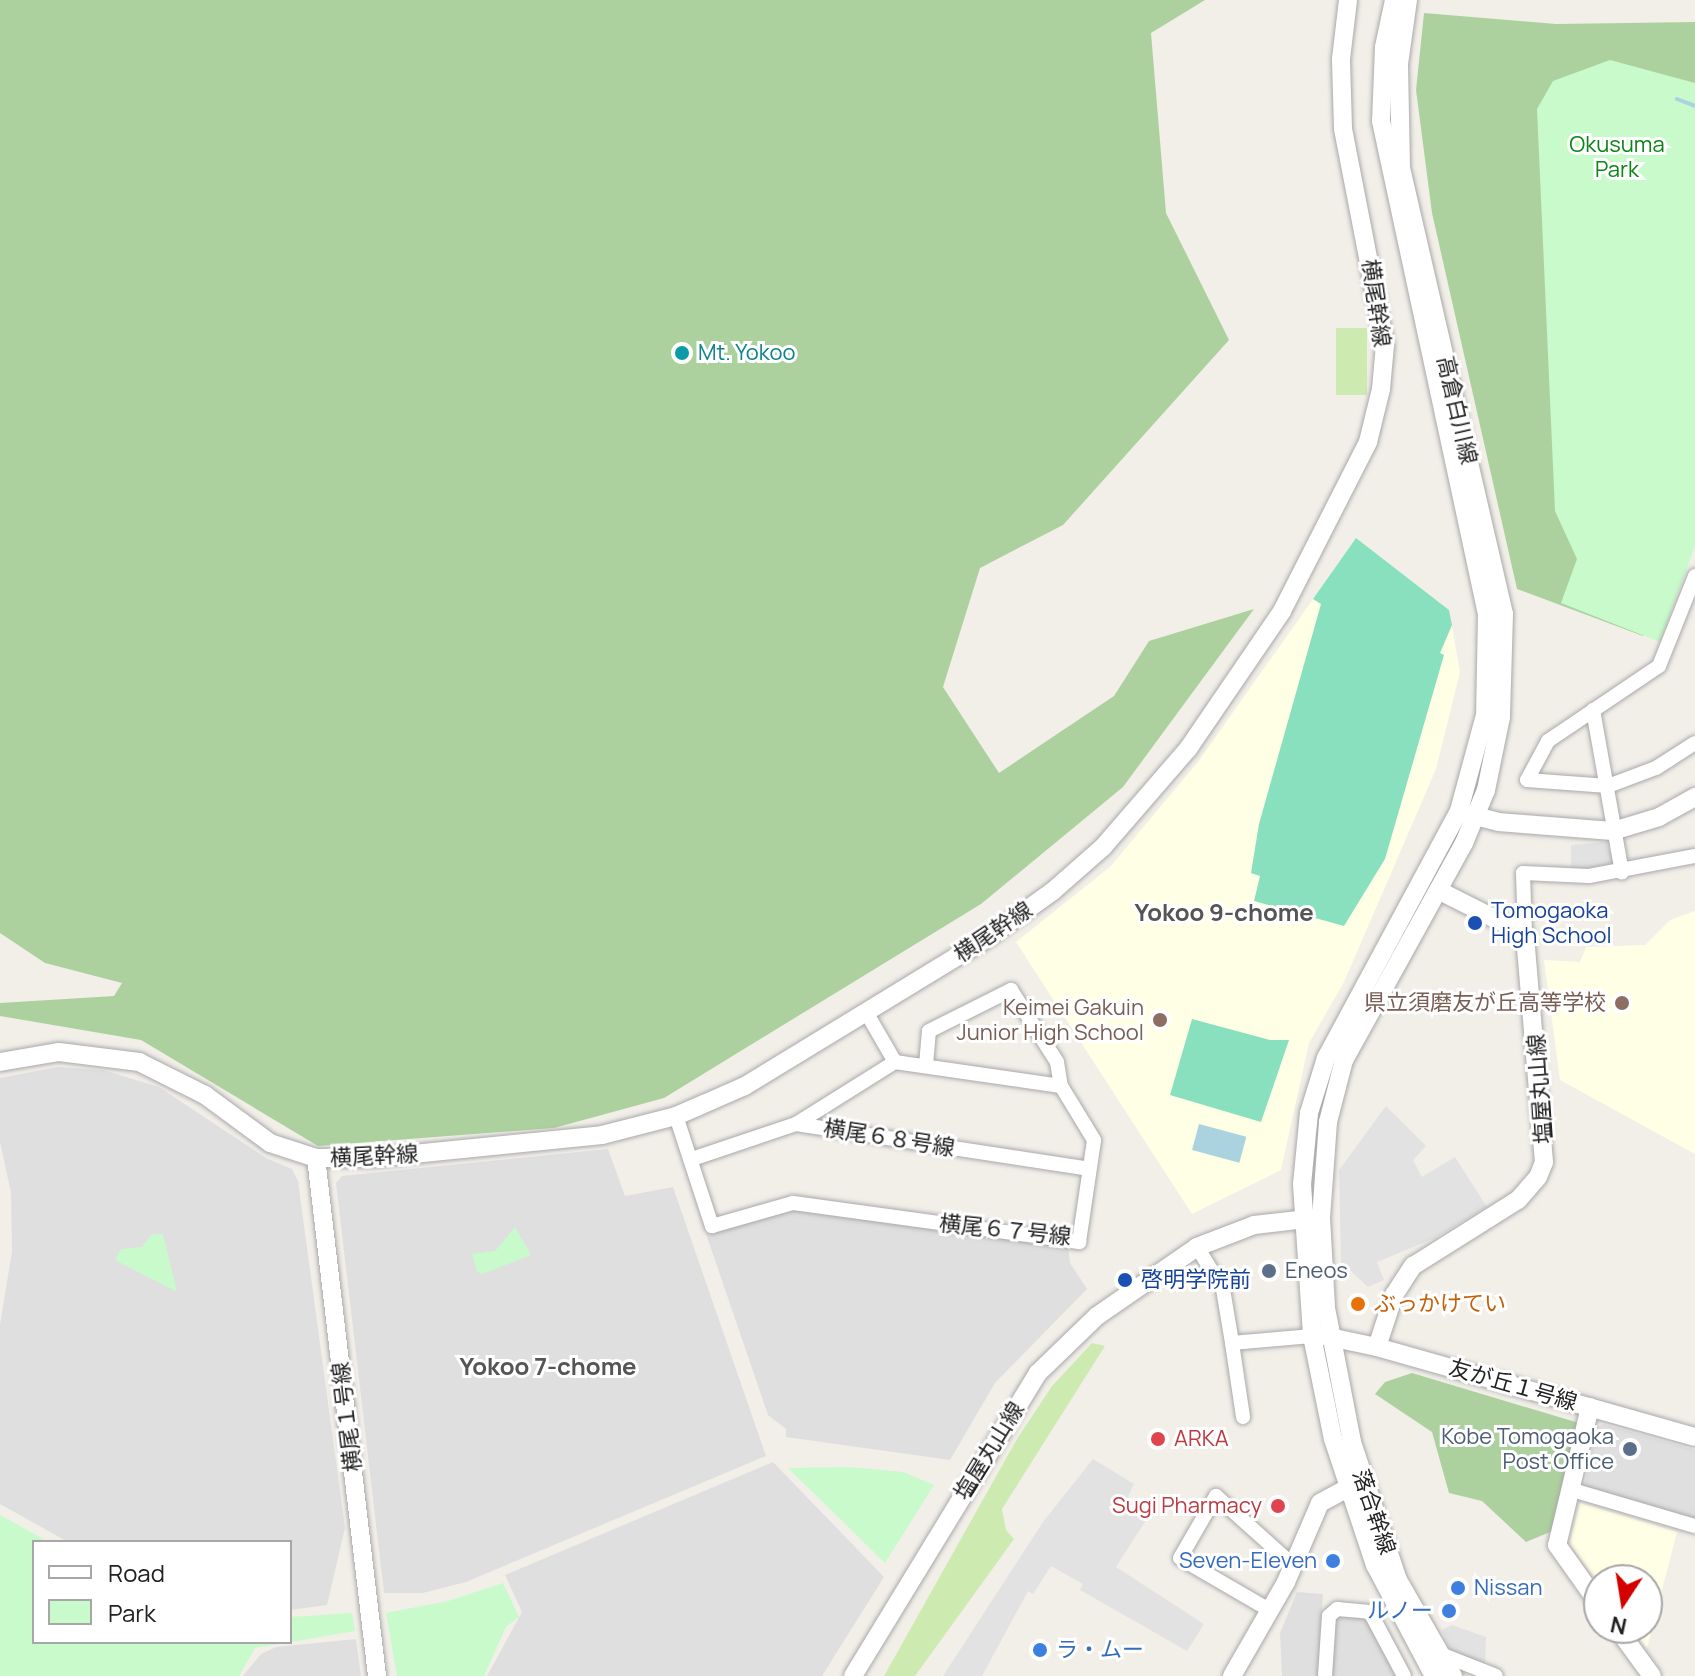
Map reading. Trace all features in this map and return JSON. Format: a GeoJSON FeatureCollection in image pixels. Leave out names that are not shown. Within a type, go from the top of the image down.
{"type":"FeatureCollection","features":[{"type":"Feature","properties":{"kind":"street","name":"横尾幹線"},"geometry":{"type":"LineString","coordinates":[[0,1062],[70,1052],[139,1062],[205,1095],[270,1143],[316,1158],[373,1158],[568,1140],[676,1116],[745,1086],[1005,926],[1110,840],[1188,749],[1273,623],[1352,480],[1376,416],[1385,345],[1343,128],[1341,59],[1348,0]]}},
{"type":"Feature","properties":{"kind":"street","name":"高倉白川線"},"geometry":{"type":"LineString","coordinates":[[1394,0],[1384,47],[1381,121],[1388,171],[1487,614],[1485,715],[1467,814]]}},
{"type":"Feature","properties":{"kind":"street","name":"高倉白川線"},"geometry":{"type":"LineString","coordinates":[[1408,0],[1399,64],[1401,168],[1504,614],[1501,717],[1467,814]]}},
{"type":"Feature","properties":{"kind":"street"},"geometry":{"type":"LineString","coordinates":[[1695,577],[1659,666],[1548,741],[1527,780],[1608,786],[1656,768],[1695,743]]}},
{"type":"Feature","properties":{"kind":"street"},"geometry":{"type":"LineString","coordinates":[[1593,710],[1622,872]]}},
{"type":"Feature","properties":{"kind":"street"},"geometry":{"type":"LineString","coordinates":[[1321,1335],[1312,1218],[1328,1122],[1344,1060],[1467,814],[1613,831],[1659,817],[1695,797]]}},
{"type":"Feature","properties":{"kind":"street"},"geometry":{"type":"LineString","coordinates":[[1430,886],[1525,934],[1523,873],[1589,876],[1695,856]]}},
{"type":"Feature","properties":{"kind":"street","name":"塩屋丸山線"},"geometry":{"type":"LineString","coordinates":[[1377,1347],[1394,1295],[1413,1266],[1518,1200],[1538,1177],[1545,1142],[1525,934]]}},
{"type":"Feature","properties":{"kind":"street","name":"横尾６７号線"},"geometry":{"type":"LineString","coordinates":[[676,1116],[712,1226],[793,1203],[1079,1242],[1094,1140],[1061,1086],[1057,1062],[1011,990],[929,1031],[926,1065]]}},
{"type":"Feature","properties":{"kind":"street"},"geometry":{"type":"LineString","coordinates":[[866,1012],[895,1062]]}},
{"type":"Feature","properties":{"kind":"street"},"geometry":{"type":"LineString","coordinates":[[796,1124],[895,1062],[1061,1086]]}},
{"type":"Feature","properties":{"kind":"street","name":"横尾６８号線"},"geometry":{"type":"LineString","coordinates":[[692,1159],[796,1124],[1089,1169]]}},
{"type":"Feature","properties":{"kind":"street","name":"横尾１号線"},"geometry":{"type":"LineString","coordinates":[[316,1158],[377,1676]]}},
{"type":"Feature","properties":{"kind":"street","name":"塩屋丸山線"},"geometry":{"type":"LineString","coordinates":[[853,1676],[1038,1373],[1097,1316],[1197,1247],[1254,1225],[1312,1218]]}},
{"type":"Feature","properties":{"kind":"street"},"geometry":{"type":"LineString","coordinates":[[1197,1247],[1223,1289],[1243,1417]]}},
{"type":"Feature","properties":{"kind":"street"},"geometry":{"type":"LineString","coordinates":[[1232,1343],[1321,1335],[1377,1347]]}},
{"type":"Feature","properties":{"kind":"street","name":"落合幹線"},"geometry":{"type":"LineString","coordinates":[[1321,1335],[1356,1484],[1390,1599],[1434,1676]]}},
{"type":"Feature","properties":{"kind":"street","name":"友が丘１号線"},"geometry":{"type":"LineString","coordinates":[[1377,1347],[1695,1437]]}},
{"type":"Feature","properties":{"kind":"street"},"geometry":{"type":"LineString","coordinates":[[1583,1583],[1558,1549],[1569,1489],[1590,1407]]}},
{"type":"Feature","properties":{"kind":"street"},"geometry":{"type":"LineString","coordinates":[[1232,1676],[1294,1566],[1320,1503],[1356,1484]]}},
{"type":"Feature","properties":{"kind":"street","name":"落合幹線"},"geometry":{"type":"LineString","coordinates":[[1356,1484],[1398,1580],[1453,1676]]}},
{"type":"Feature","properties":{"kind":"street"},"geometry":{"type":"LineString","coordinates":[[1569,1489],[1695,1526]]}},
{"type":"Feature","properties":{"kind":"street"},"geometry":{"type":"LineString","coordinates":[[1271,1611],[1180,1558],[1216,1496],[1294,1566]]}},
{"type":"Feature","properties":{"kind":"street"},"geometry":{"type":"LineString","coordinates":[[1325,1676],[1329,1616],[1337,1609],[1370,1612],[1404,1676]]}},
{"type":"Feature","properties":{"kind":"street"},"geometry":{"type":"LineString","coordinates":[[1629,1644],[1652,1676]]}},
{"type":"Feature","properties":{"kind":"street"},"geometry":{"type":"LineString","coordinates":[[1438,1653],[1496,1676]]}},
{"type":"Feature","properties":{"kind":"shaded area"},"geometry":{"type":"Polygon","coordinates":[[[1356,538],[1449,610],[1460,672],[1436,769],[1344,982],[1309,1043],[1281,1170],[1192,1214],[1016,942],[1110,867],[1198,762],[1356,538]]]}},
{"type":"Feature","properties":{"kind":"shaded area"},"geometry":{"type":"Polygon","coordinates":[[[1606,842],[1615,865],[1608,871],[1571,871],[1571,845],[1606,842]]]}},
{"type":"Feature","properties":{"kind":"shaded area","name":"県立須磨友が丘高等学校"},"geometry":{"type":"Polygon","coordinates":[[[1695,911],[1695,1154],[1560,1080],[1544,960],[1580,962],[1586,947],[1645,945],[1670,920],[1695,911]]]}},
{"type":"Feature","properties":{"kind":"shaded area"},"geometry":{"type":"Polygon","coordinates":[[[58,1067],[103,1070],[159,1087],[266,1158],[292,1169],[298,1181],[345,1528],[327,1605],[292,1610],[292,1540],[64,1540],[0,1504],[0,1325],[12,1251],[11,1193],[0,1142],[0,1078],[58,1067]]]}},
{"type":"Feature","properties":{"kind":"shaded area"},"geometry":{"type":"Polygon","coordinates":[[[1386,1106],[1426,1146],[1413,1160],[1422,1177],[1455,1157],[1487,1207],[1433,1239],[1377,1262],[1384,1280],[1368,1287],[1341,1262],[1339,1170],[1386,1106]]]}},
{"type":"Feature","properties":{"kind":"shaded area"},"geometry":{"type":"Polygon","coordinates":[[[608,1149],[625,1196],[673,1187],[766,1456],[466,1582],[423,1593],[384,1593],[336,1183],[342,1176],[608,1149]]]}},
{"type":"Feature","properties":{"kind":"shaded area"},"geometry":{"type":"Polygon","coordinates":[[[794,1209],[1068,1244],[1070,1263],[1087,1289],[995,1383],[950,1460],[786,1437],[786,1429],[768,1415],[706,1234],[794,1209]]]}},
{"type":"Feature","properties":{"kind":"shaded area"},"geometry":{"type":"Polygon","coordinates":[[[1603,1424],[1695,1450],[1695,1520],[1584,1488],[1597,1427],[1603,1424]]]}},
{"type":"Feature","properties":{"kind":"shaded area"},"geometry":{"type":"Polygon","coordinates":[[[1093,1459],[1134,1484],[1125,1503],[1148,1517],[1116,1567],[1204,1624],[1187,1651],[1080,1590],[1083,1584],[1051,1566],[1033,1594],[1028,1591],[982,1676],[943,1676],[1043,1522],[1093,1459]]]}},
{"type":"Feature","properties":{"kind":"shaded area"},"geometry":{"type":"Polygon","coordinates":[[[773,1462],[884,1577],[822,1676],[487,1676],[522,1612],[505,1575],[773,1462]]]}},
{"type":"Feature","properties":{"kind":"shaded area"},"geometry":{"type":"Polygon","coordinates":[[[1580,1503],[1677,1532],[1663,1586],[1663,1564],[1585,1564],[1570,1544],[1580,1503]]]}},
{"type":"Feature","properties":{"kind":"shaded area"},"geometry":{"type":"Polygon","coordinates":[[[1297,1592],[1323,1594],[1318,1676],[1282,1676],[1280,1633],[1297,1592]]]}},
{"type":"Feature","properties":{"kind":"shaded area"},"geometry":{"type":"Polygon","coordinates":[[[1339,1612],[1368,1619],[1398,1676],[1328,1676],[1331,1619],[1339,1612]]]}},
{"type":"Feature","properties":{"kind":"shaded area"},"geometry":{"type":"Polygon","coordinates":[[[1452,1625],[1486,1637],[1485,1667],[1450,1650],[1442,1630],[1452,1625]]]}},
{"type":"Feature","properties":{"kind":"shaded area"},"geometry":{"type":"Polygon","coordinates":[[[356,1639],[361,1676],[243,1676],[261,1654],[276,1647],[356,1639]]]}},
{"type":"Feature","properties":{"kind":"green space"},"geometry":{"type":"Polygon","coordinates":[[[0,0],[1205,0],[1151,33],[1166,213],[1229,340],[1063,525],[980,568],[943,687],[999,773],[1114,696],[1149,641],[1254,609],[1123,787],[981,904],[664,1098],[554,1128],[318,1146],[141,1040],[0,1016],[0,1003],[114,996],[122,983],[45,963],[0,933],[0,0]]]}},
{"type":"Feature","properties":{"kind":"green space"},"geometry":{"type":"Polygon","coordinates":[[[1424,13],[1556,24],[1695,22],[1695,515],[1653,573],[1643,636],[1517,589],[1432,213],[1416,90],[1424,13]]]}},
{"type":"Feature","properties":{"kind":"green space","name":"Okusuma Park"},"geometry":{"type":"Polygon","coordinates":[[[1610,60],[1695,83],[1695,546],[1660,642],[1561,603],[1577,559],[1555,511],[1537,109],[1553,81],[1610,60]]]}},
{"type":"Feature","properties":{"kind":"green space"},"geometry":{"type":"Polygon","coordinates":[[[1336,328],[1367,328],[1367,395],[1336,395],[1336,328]]]}},
{"type":"Feature","properties":{"kind":"green space"},"geometry":{"type":"Polygon","coordinates":[[[1356,538],[1449,610],[1452,625],[1440,653],[1444,655],[1385,859],[1344,926],[1254,901],[1260,876],[1251,873],[1259,824],[1321,604],[1313,599],[1356,538]]]}},
{"type":"Feature","properties":{"kind":"green space"},"geometry":{"type":"Polygon","coordinates":[[[1192,1019],[1270,1040],[1289,1040],[1261,1122],[1170,1095],[1192,1019]]]}},
{"type":"Feature","properties":{"kind":"green space"},"geometry":{"type":"Polygon","coordinates":[[[515,1227],[531,1255],[482,1274],[477,1271],[472,1254],[495,1251],[515,1227]]]}},
{"type":"Feature","properties":{"kind":"green space"},"geometry":{"type":"Polygon","coordinates":[[[152,1234],[163,1234],[177,1292],[115,1260],[121,1249],[142,1247],[152,1234]]]}},
{"type":"Feature","properties":{"kind":"green space"},"geometry":{"type":"Polygon","coordinates":[[[1092,1343],[1105,1346],[1002,1509],[1006,1530],[1014,1539],[915,1676],[884,1676],[1017,1439],[1052,1386],[1092,1343]]]}},
{"type":"Feature","properties":{"kind":"green space"},"geometry":{"type":"Polygon","coordinates":[[[1412,1373],[1579,1423],[1555,1530],[1526,1542],[1482,1501],[1449,1493],[1432,1432],[1375,1394],[1385,1382],[1412,1373]]]}},
{"type":"Feature","properties":{"kind":"green space"},"geometry":{"type":"Polygon","coordinates":[[[849,1467],[903,1472],[934,1485],[885,1563],[788,1468],[849,1467]]]}},
{"type":"Feature","properties":{"kind":"green space"},"geometry":{"type":"Polygon","coordinates":[[[0,1515],[45,1540],[32,1540],[32,1644],[279,1644],[255,1648],[239,1676],[0,1676],[0,1515]]]}},
{"type":"Feature","properties":{"kind":"green space"},"geometry":{"type":"Polygon","coordinates":[[[503,1583],[519,1617],[506,1627],[484,1676],[397,1676],[386,1613],[448,1601],[503,1583]]]}},
{"type":"Feature","properties":{"kind":"green space"},"geometry":{"type":"Polygon","coordinates":[[[352,1613],[355,1631],[292,1642],[292,1617],[352,1613]]]}},
{"type":"Feature","properties":{"kind":"water"},"geometry":{"type":"Polygon","coordinates":[[[1199,1124],[1246,1137],[1239,1163],[1192,1150],[1199,1124]]]}},
{"type":"Feature","properties":{"kind":"waterway"},"geometry":{"type":"LineString","coordinates":[[1677,99],[1695,106]]}},
{"type":"Feature","properties":{"kind":"place","name":"Mt. Yokoo"},"geometry":{"type":"Point","coordinates":[682,353]}},
{"type":"Feature","properties":{"kind":"place","name":"Tomogaoka High School"},"geometry":{"type":"Point","coordinates":[1475,923]}},
{"type":"Feature","properties":{"kind":"place","name":"県立須磨友が丘高等学校"},"geometry":{"type":"Point","coordinates":[1622,1003]}},
{"type":"Feature","properties":{"kind":"place","name":"Keimei Gakuin Junior High School"},"geometry":{"type":"Point","coordinates":[1160,1020]}},
{"type":"Feature","properties":{"kind":"place","name":"Eneos"},"geometry":{"type":"Point","coordinates":[1269,1271]}},
{"type":"Feature","properties":{"kind":"place","name":"啓明学院前"},"geometry":{"type":"Point","coordinates":[1125,1280]}},
{"type":"Feature","properties":{"kind":"place","name":"ぶっかけてい"},"geometry":{"type":"Point","coordinates":[1358,1304]}},
{"type":"Feature","properties":{"kind":"place","name":"ARKA"},"geometry":{"type":"Point","coordinates":[1158,1439]}},
{"type":"Feature","properties":{"kind":"place","name":"Kobe Tomogaoka Post Office"},"geometry":{"type":"Point","coordinates":[1630,1449]}},
{"type":"Feature","properties":{"kind":"place","name":"Sugi Pharmacy"},"geometry":{"type":"Point","coordinates":[1278,1506]}},
{"type":"Feature","properties":{"kind":"place","name":"Seven-Eleven"},"geometry":{"type":"Point","coordinates":[1333,1561]}},
{"type":"Feature","properties":{"kind":"place","name":"Nissan"},"geometry":{"type":"Point","coordinates":[1458,1588]}},
{"type":"Feature","properties":{"kind":"place","name":"ルノー"},"geometry":{"type":"Point","coordinates":[1449,1611]}},
{"type":"Feature","properties":{"kind":"place","name":"ラ・ムー"},"geometry":{"type":"Point","coordinates":[1040,1650]}},
{"type":"Feature","properties":{"kind":"district","name":"Yokoo 9-chome"},"geometry":{"type":"Point","coordinates":[1224,912]}},
{"type":"Feature","properties":{"kind":"district","name":"Yokoo 7-chome"},"geometry":{"type":"Point","coordinates":[548,1366]}}]}
